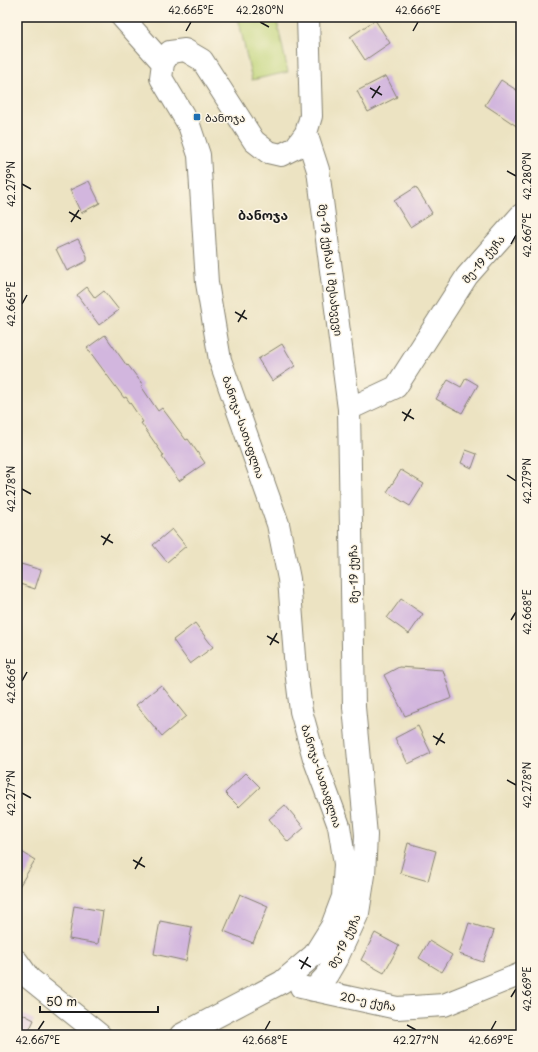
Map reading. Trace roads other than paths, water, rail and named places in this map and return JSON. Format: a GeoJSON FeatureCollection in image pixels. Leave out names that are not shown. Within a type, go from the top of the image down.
{"type":"FeatureCollection","features":[{"type":"Feature","properties":{"kind":"street"},"geometry":{"type":"LineString","coordinates":[[122,17],[163,63],[170,52],[186,50],[202,60],[254,141],[268,152],[282,155],[295,148],[306,134],[311,116],[308,17]]}},
{"type":"Feature","properties":{"kind":"street","name":"ბანოჯა-სათაფლია"},"geometry":{"type":"LineString","coordinates":[[163,63],[161,78],[189,125],[199,155],[207,283],[220,360],[278,524],[289,579],[296,670],[301,711],[314,758],[339,826],[345,864],[342,897],[332,926],[314,955],[282,982],[181,1035]]}},
{"type":"Feature","properties":{"kind":"street","name":"მე-19 ქუჩას I შესახვევი"},"geometry":{"type":"LineString","coordinates":[[306,134],[318,170],[349,409]]}},
{"type":"Feature","properties":{"kind":"street","name":"მე-19 ქუჩა"},"geometry":{"type":"LineString","coordinates":[[313,990],[327,975],[338,956],[358,913],[364,875],[366,835],[354,707],[349,409],[396,388],[467,276],[521,215]]}},
{"type":"Feature","properties":{"kind":"street"},"geometry":{"type":"LineString","coordinates":[[17,961],[29,978],[100,1035]]}},
{"type":"Feature","properties":{"kind":"street","name":"20-ე ქუჩა"},"geometry":{"type":"LineString","coordinates":[[282,982],[397,1008],[444,1005],[521,974]]}},
{"type":"Feature","properties":{"kind":"place","name":"ბანოჯა"},"geometry":{"type":"Point","coordinates":[197,117]}},
{"type":"Feature","properties":{"kind":"district","name":"ბანოჯა"},"geometry":{"type":"Point","coordinates":[263,214]}}]}
